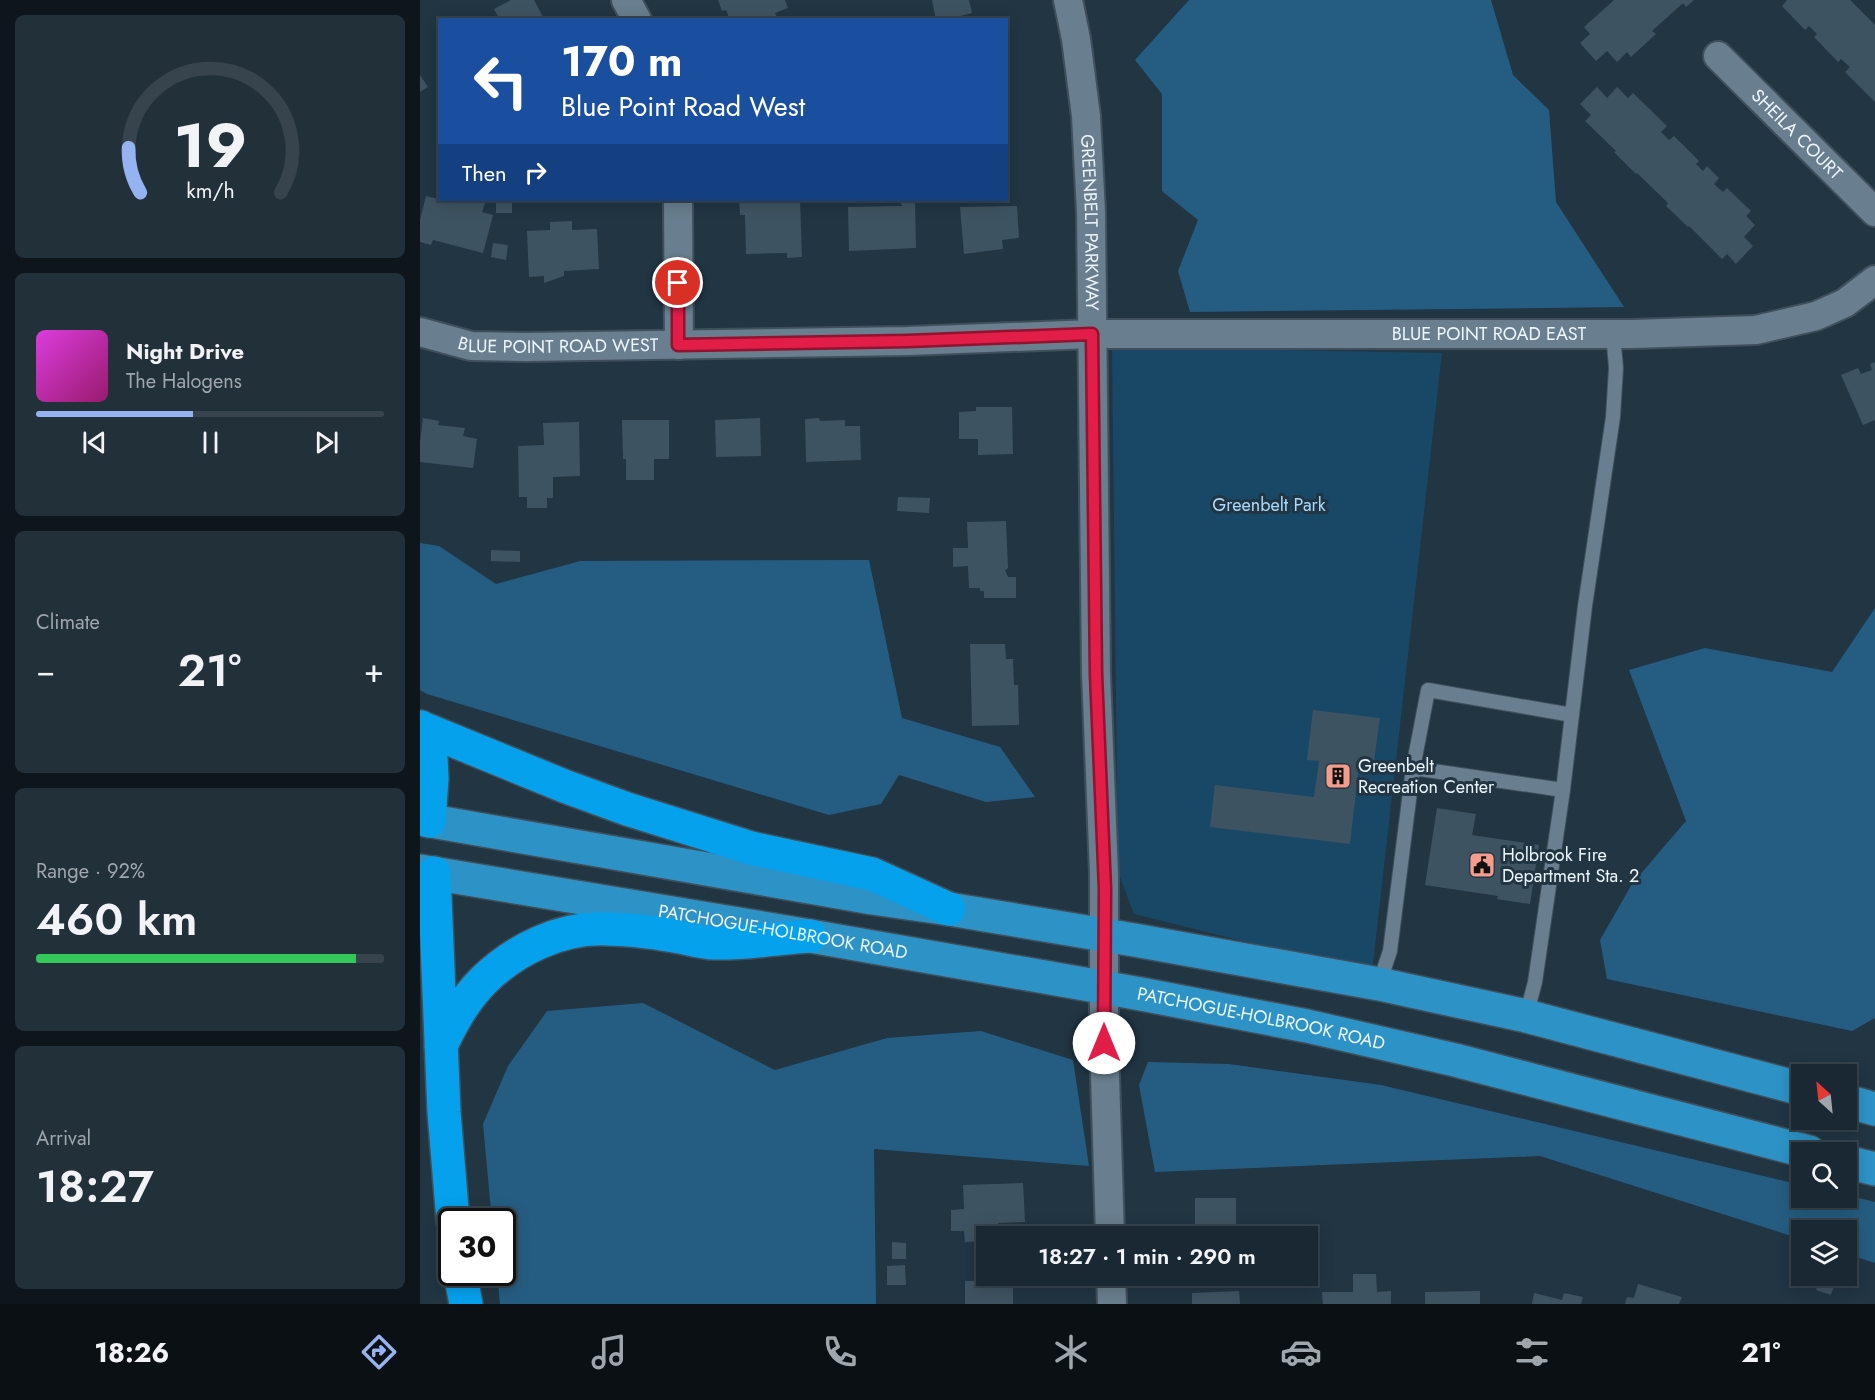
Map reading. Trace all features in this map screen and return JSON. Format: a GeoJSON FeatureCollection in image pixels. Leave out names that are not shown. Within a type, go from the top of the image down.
{"type":"FeatureCollection","features":[{"type":"Feature","properties":{"kind":"highway"},"geometry":{"type":"LineString","coordinates":[[420,727],[431,758],[432,778],[425,820]]}},
{"type":"Feature","properties":{"kind":"highway"},"geometry":{"type":"LineString","coordinates":[[420,727],[564,786],[638,813],[751,848],[872,874],[950,909]]}},
{"type":"Feature","properties":{"kind":"highway"},"geometry":{"type":"LineString","coordinates":[[427,872],[452,1208]]}},
{"type":"Feature","properties":{"kind":"highway"},"geometry":{"type":"LineString","coordinates":[[441,1046],[466,1001],[484,980],[528,948],[555,936],[578,930],[604,928],[713,943],[810,936]]}},
{"type":"Feature","properties":{"kind":"highway"},"geometry":{"type":"LineString","coordinates":[[463,1286],[466,1304]]}},
{"type":"Feature","properties":{"kind":"main road"},"geometry":{"type":"LineString","coordinates":[[427,872],[425,820],[1379,984],[1526,1016],[1791,1086]]}},
{"type":"Feature","properties":{"kind":"main road","name":"PATCHOGUE-HOLBROOK ROAD"},"geometry":{"type":"LineString","coordinates":[[427,872],[810,936],[1307,1026],[1409,1049],[1791,1147]]}},
{"type":"Feature","properties":{"kind":"main road"},"geometry":{"type":"LineString","coordinates":[[1857,1104],[1875,1109]]}},
{"type":"Feature","properties":{"kind":"main road"},"geometry":{"type":"LineString","coordinates":[[1857,1165],[1875,1169]]}},
{"type":"Feature","properties":{"kind":"street"},"geometry":{"type":"LineString","coordinates":[[626,0],[636,18]]}},
{"type":"Feature","properties":{"kind":"street","name":"GREENBELT PARKWAY"},"geometry":{"type":"LineString","coordinates":[[1068,0],[1076,39],[1086,116],[1091,212],[1096,674],[1104,874],[1104,989],[1110,1226]]}},
{"type":"Feature","properties":{"kind":"street","name":"SHEILA COURT"},"geometry":{"type":"LineString","coordinates":[[1718,56],[1875,212]]}},
{"type":"Feature","properties":{"kind":"street"},"geometry":{"type":"LineString","coordinates":[[678,201],[678,345]]}},
{"type":"Feature","properties":{"kind":"street","name":"BLUE POINT ROAD EAST"},"geometry":{"type":"LineString","coordinates":[[1092,334],[1613,334],[1756,330],[1816,316],[1870,291]]}},
{"type":"Feature","properties":{"kind":"street","name":"BLUE POINT ROAD WEST"},"geometry":{"type":"LineString","coordinates":[[420,332],[471,346],[526,347],[908,341],[1092,334]]}},
{"type":"Feature","properties":{"kind":"street"},"geometry":{"type":"LineString","coordinates":[[1111,1286],[1112,1304]]}},
{"type":"Feature","properties":{"kind":"lane"},"geometry":{"type":"LineString","coordinates":[[1526,1016],[1535,982],[1563,790],[1585,606],[1613,417],[1616,368],[1613,334]]}},
{"type":"Feature","properties":{"kind":"lane"},"geometry":{"type":"LineString","coordinates":[[1379,984],[1390,951],[1413,768],[1428,690],[1572,715]]}},
{"type":"Feature","properties":{"kind":"lane"},"geometry":{"type":"LineString","coordinates":[[1413,768],[1563,790]]}},
{"type":"Feature","properties":{"kind":"green space","name":"Greenbelt Park"},"geometry":{"type":"Polygon","coordinates":[[[1112,347],[1442,353],[1372,973],[1134,914],[1118,872],[1112,347]]]}},
{"type":"Feature","properties":{"kind":"shaded area"},"geometry":{"type":"Polygon","coordinates":[[[1189,0],[1491,0],[1513,75],[1549,110],[1556,202],[1624,307],[1190,312],[1178,271],[1198,220],[1162,191],[1162,94],[1135,60],[1189,0]]]}},
{"type":"Feature","properties":{"kind":"shaded area"},"geometry":{"type":"Polygon","coordinates":[[[420,543],[439,546],[496,584],[580,561],[869,560],[902,718],[1000,747],[1035,797],[986,802],[899,775],[881,804],[829,815],[427,694],[420,690],[420,543]]]}},
{"type":"Feature","properties":{"kind":"shaded area"},"geometry":{"type":"Polygon","coordinates":[[[1875,608],[1875,1018],[1852,1031],[1607,979],[1600,940],[1632,884],[1686,821],[1629,670],[1705,648],[1832,672],[1875,608]]]}},
{"type":"Feature","properties":{"kind":"shaded area"},"geometry":{"type":"Polygon","coordinates":[[[643,1003],[775,1070],[887,1038],[981,1031],[1073,1060],[1089,1166],[874,1149],[876,1304],[500,1304],[498,1286],[516,1286],[516,1208],[491,1208],[483,1124],[508,1066],[547,1011],[643,1003]]]}},
{"type":"Feature","properties":{"kind":"shaded area"},"geometry":{"type":"Polygon","coordinates":[[[1148,1062],[1229,1064],[1381,1085],[1791,1183],[1791,1208],[1857,1208],[1857,1198],[1875,1202],[1875,1263],[1857,1257],[1857,1220],[1791,1220],[1791,1236],[1540,1156],[1155,1172],[1139,1085],[1148,1062]]]}},
{"type":"Feature","properties":{"kind":"building"},"geometry":{"type":"Polygon","coordinates":[[[511,0],[534,0],[543,17],[499,18],[494,9],[511,0]]]}},
{"type":"Feature","properties":{"kind":"building"},"geometry":{"type":"Polygon","coordinates":[[[718,0],[785,0],[788,8],[775,13],[777,18],[729,18],[726,10],[722,11],[718,0]]]}},
{"type":"Feature","properties":{"kind":"building"},"geometry":{"type":"Polygon","coordinates":[[[932,0],[969,0],[972,13],[953,18],[936,18],[932,0]]]}},
{"type":"Feature","properties":{"kind":"building"},"geometry":{"type":"Polygon","coordinates":[[[1614,0],[1694,0],[1686,7],[1683,3],[1652,31],[1656,34],[1631,57],[1627,52],[1617,62],[1607,51],[1596,61],[1580,43],[1590,34],[1584,27],[1614,0]]]}},
{"type":"Feature","properties":{"kind":"building"},"geometry":{"type":"Polygon","coordinates":[[[1787,0],[1850,0],[1875,25],[1875,102],[1845,72],[1850,67],[1841,59],[1838,62],[1814,37],[1817,34],[1809,26],[1805,30],[1782,6],[1787,0]]]}},
{"type":"Feature","properties":{"kind":"building"},"geometry":{"type":"Polygon","coordinates":[[[420,75],[428,87],[420,92],[420,75]]]}},
{"type":"Feature","properties":{"kind":"building"},"geometry":{"type":"Polygon","coordinates":[[[1597,87],[1607,98],[1617,87],[1628,98],[1633,93],[1667,126],[1661,132],[1669,140],[1674,136],[1699,161],[1696,164],[1703,171],[1707,166],[1719,178],[1714,184],[1723,192],[1727,188],[1751,211],[1746,216],[1755,225],[1744,237],[1753,246],[1736,264],[1727,254],[1722,259],[1688,227],[1666,206],[1668,203],[1636,174],[1585,121],[1591,115],[1580,104],[1597,87]]]}},
{"type":"Feature","properties":{"kind":"building"},"geometry":{"type":"Polygon","coordinates":[[[426,196],[438,201],[449,202],[486,201],[482,212],[493,215],[483,253],[433,240],[431,245],[420,242],[420,220],[426,196]]]}},
{"type":"Feature","properties":{"kind":"building"},"geometry":{"type":"Polygon","coordinates":[[[496,201],[512,201],[512,213],[496,213],[496,201]]]}},
{"type":"Feature","properties":{"kind":"building"},"geometry":{"type":"Polygon","coordinates":[[[739,201],[800,201],[802,257],[787,258],[787,253],[746,254],[745,215],[740,215],[739,201]]]}},
{"type":"Feature","properties":{"kind":"building"},"geometry":{"type":"Polygon","coordinates":[[[915,202],[916,248],[849,251],[848,207],[902,206],[901,203],[915,202]]]}},
{"type":"Feature","properties":{"kind":"building"},"geometry":{"type":"Polygon","coordinates":[[[1017,206],[1019,238],[1002,240],[1003,249],[964,254],[960,207],[1017,206]]]}},
{"type":"Feature","properties":{"kind":"building"},"geometry":{"type":"Polygon","coordinates":[[[572,221],[572,230],[597,229],[599,269],[564,271],[564,276],[544,283],[544,276],[529,277],[527,231],[550,230],[550,222],[572,221]]]}},
{"type":"Feature","properties":{"kind":"building"},"geometry":{"type":"Polygon","coordinates":[[[493,243],[508,245],[506,260],[491,257],[493,243]]]}},
{"type":"Feature","properties":{"kind":"building"},"geometry":{"type":"Polygon","coordinates":[[[1875,362],[1875,420],[1863,425],[1841,375],[1858,368],[1861,374],[1872,370],[1870,364],[1875,362]]]}},
{"type":"Feature","properties":{"kind":"building"},"geometry":{"type":"Polygon","coordinates":[[[976,407],[1012,407],[1013,454],[978,455],[978,439],[959,439],[959,412],[976,411],[976,407]]]}},
{"type":"Feature","properties":{"kind":"building"},"geometry":{"type":"Polygon","coordinates":[[[423,418],[439,421],[438,425],[465,428],[463,436],[477,439],[473,468],[420,462],[423,418]]]}},
{"type":"Feature","properties":{"kind":"building"},"geometry":{"type":"Polygon","coordinates":[[[760,418],[761,456],[716,457],[715,420],[760,418]]]}},
{"type":"Feature","properties":{"kind":"building"},"geometry":{"type":"Polygon","coordinates":[[[819,418],[820,421],[845,420],[845,426],[860,426],[861,460],[806,462],[805,419],[819,418]]]}},
{"type":"Feature","properties":{"kind":"building"},"geometry":{"type":"Polygon","coordinates":[[[622,420],[669,420],[669,459],[654,459],[654,480],[626,480],[622,420]]]}},
{"type":"Feature","properties":{"kind":"building"},"geometry":{"type":"Polygon","coordinates":[[[579,422],[580,476],[553,477],[553,498],[547,498],[547,508],[527,508],[527,497],[519,497],[518,446],[544,445],[543,423],[579,422]]]}},
{"type":"Feature","properties":{"kind":"building"},"geometry":{"type":"Polygon","coordinates":[[[898,497],[930,498],[929,513],[897,511],[898,497]]]}},
{"type":"Feature","properties":{"kind":"building"},"geometry":{"type":"Polygon","coordinates":[[[1006,521],[1008,568],[1005,570],[1008,577],[1016,577],[1016,598],[984,598],[984,591],[980,591],[980,588],[969,588],[968,566],[953,567],[953,548],[968,548],[967,522],[1006,521]]]}},
{"type":"Feature","properties":{"kind":"building"},"geometry":{"type":"Polygon","coordinates":[[[491,550],[520,551],[520,562],[491,561],[491,550]]]}},
{"type":"Feature","properties":{"kind":"building"},"geometry":{"type":"Polygon","coordinates":[[[970,644],[1005,644],[1006,659],[1013,659],[1014,685],[1018,685],[1019,725],[972,726],[970,644]]]}},
{"type":"Feature","properties":{"kind":"building","name":"Greenbelt Recreation Center"},"geometry":{"type":"Polygon","coordinates":[[[1313,710],[1380,718],[1373,768],[1359,766],[1350,844],[1210,827],[1215,785],[1314,797],[1319,761],[1307,760],[1313,710]]]}},
{"type":"Feature","properties":{"kind":"building","name":"Holbrook Fire Department Sta. 2"},"geometry":{"type":"Polygon","coordinates":[[[1437,808],[1476,814],[1472,835],[1539,845],[1530,904],[1497,899],[1498,896],[1425,885],[1437,808]]]}},
{"type":"Feature","properties":{"kind":"building"},"geometry":{"type":"Polygon","coordinates":[[[1023,1183],[1025,1222],[976,1226],[976,1242],[965,1242],[964,1231],[951,1231],[951,1210],[964,1209],[963,1185],[1023,1183]]]}},
{"type":"Feature","properties":{"kind":"building"},"geometry":{"type":"Polygon","coordinates":[[[1195,1198],[1236,1198],[1236,1226],[1195,1226],[1195,1198]]]}},
{"type":"Feature","properties":{"kind":"building"},"geometry":{"type":"Polygon","coordinates":[[[892,1242],[906,1243],[906,1259],[892,1259],[892,1242]]]}},
{"type":"Feature","properties":{"kind":"building"},"geometry":{"type":"Polygon","coordinates":[[[905,1265],[906,1285],[887,1285],[887,1266],[905,1265]]]}},
{"type":"Feature","properties":{"kind":"building"},"geometry":{"type":"Polygon","coordinates":[[[1353,1274],[1376,1274],[1377,1292],[1391,1291],[1391,1304],[1323,1304],[1322,1292],[1353,1292],[1353,1274]]]}},
{"type":"Feature","properties":{"kind":"building"},"geometry":{"type":"Polygon","coordinates":[[[965,1281],[976,1281],[976,1286],[1013,1286],[1013,1304],[965,1304],[965,1281]]]}},
{"type":"Feature","properties":{"kind":"building"},"geometry":{"type":"Polygon","coordinates":[[[1638,1284],[1682,1297],[1679,1304],[1625,1304],[1627,1297],[1634,1298],[1638,1284]]]}},
{"type":"Feature","properties":{"kind":"building"},"geometry":{"type":"Polygon","coordinates":[[[1818,1286],[1834,1286],[1831,1295],[1816,1290],[1818,1286]]]}},
{"type":"Feature","properties":{"kind":"building"},"geometry":{"type":"Polygon","coordinates":[[[1239,1291],[1240,1304],[1192,1304],[1192,1293],[1239,1291]]]}},
{"type":"Feature","properties":{"kind":"building"},"geometry":{"type":"Polygon","coordinates":[[[1480,1291],[1480,1304],[1425,1304],[1425,1292],[1480,1291]]]}},
{"type":"Feature","properties":{"kind":"building"},"geometry":{"type":"Polygon","coordinates":[[[1534,1293],[1562,1300],[1564,1293],[1583,1297],[1581,1304],[1532,1304],[1534,1293]]]}},
{"type":"Feature","properties":{"kind":"place","name":"Greenbelt Recreation Center"},"geometry":{"type":"Point","coordinates":[1338,776]}},
{"type":"Feature","properties":{"kind":"place","name":"Holbrook Fire Department Sta. 2"},"geometry":{"type":"Point","coordinates":[1482,865]}},
{"type":"Feature","properties":{"kind":"route"},"geometry":{"type":"LineString","coordinates":[[678,283],[678,345],[908,341],[1092,334],[1096,674],[1105,889],[1104,1043]]}}]}
